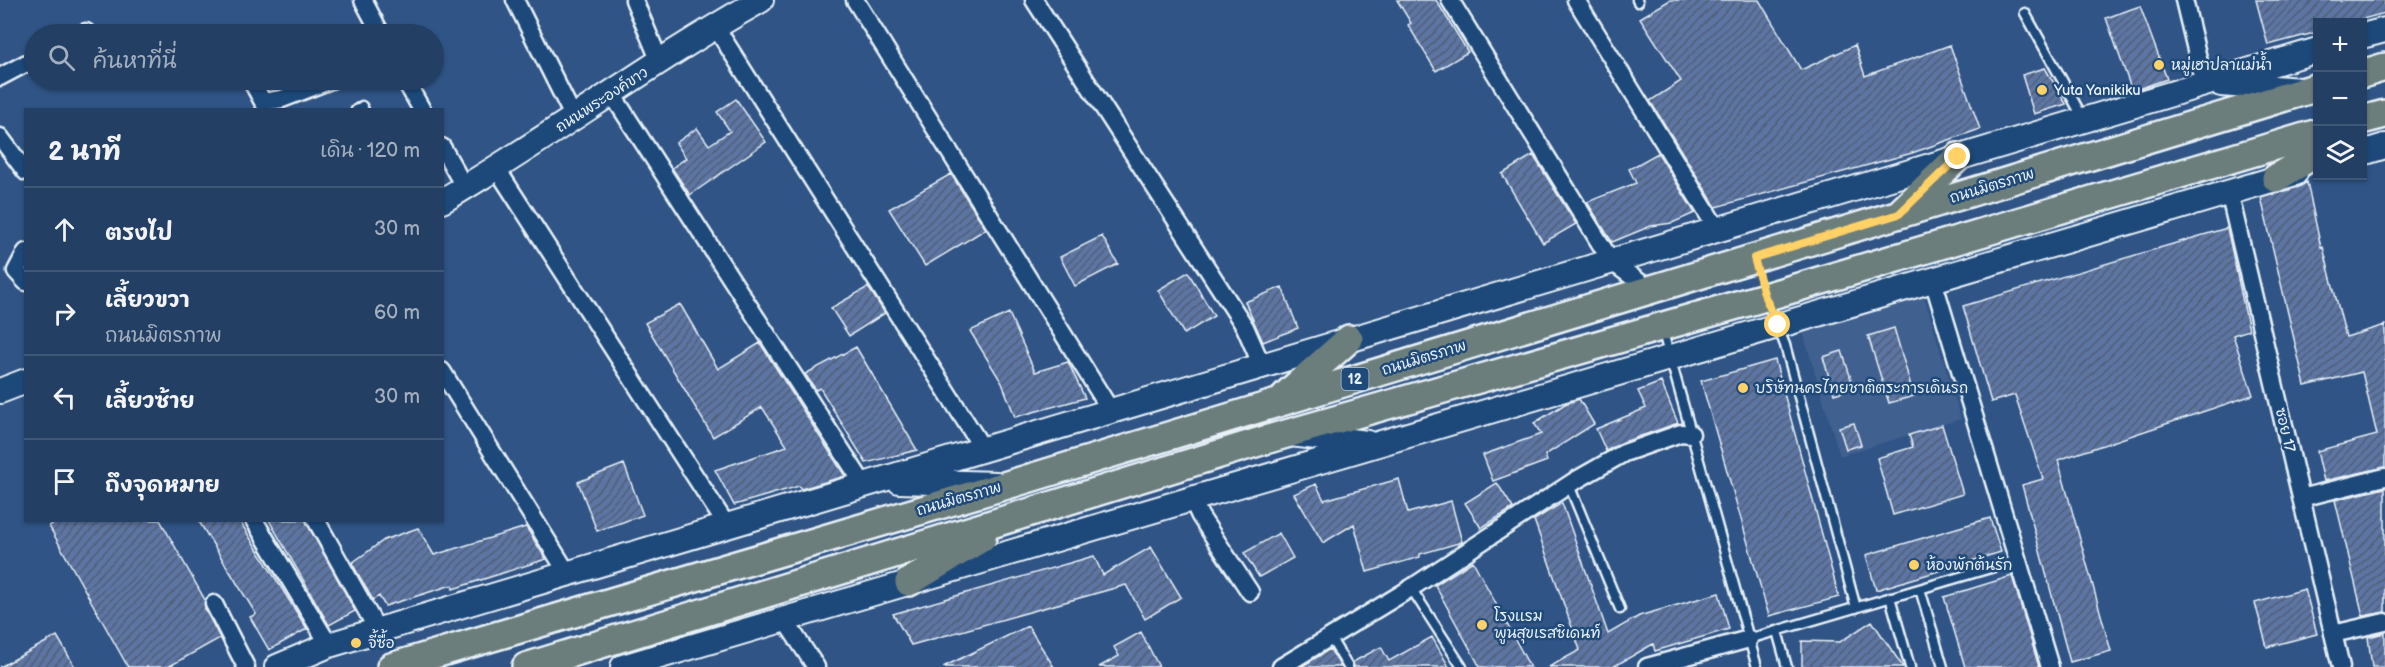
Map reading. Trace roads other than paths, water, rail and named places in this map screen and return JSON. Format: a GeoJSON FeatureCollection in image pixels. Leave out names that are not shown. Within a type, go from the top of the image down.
{"type":"FeatureCollection","features":[{"type":"Feature","properties":{"kind":"main road","name":"ถนนพระองค์ขาว"},"geometry":{"type":"LineString","coordinates":[[444,200],[497,169],[715,26],[762,0]]}},
{"type":"Feature","properties":{"kind":"main road"},"geometry":{"type":"LineString","coordinates":[[2367,35],[2385,30]]}},
{"type":"Feature","properties":{"kind":"main road"},"geometry":{"type":"LineString","coordinates":[[277,667],[329,645],[2313,51]]}},
{"type":"Feature","properties":{"kind":"main road"},"geometry":{"type":"LineString","coordinates":[[2367,72],[2385,67]]}},
{"type":"Feature","properties":{"kind":"main road"},"geometry":{"type":"LineString","coordinates":[[2204,83],[2312,89]]}},
{"type":"Feature","properties":{"kind":"main road","name":"ถนนมิตรภาพ"},"geometry":{"type":"LineString","coordinates":[[391,667],[1007,485],[2312,89]]}},
{"type":"Feature","properties":{"kind":"main road","name":"12"},"geometry":{"type":"LineString","coordinates":[[526,667],[1277,437],[1765,297],[2313,135]]}},
{"type":"Feature","properties":{"kind":"main road"},"geometry":{"type":"LineString","coordinates":[[2367,151],[2385,146]]}},
{"type":"Feature","properties":{"kind":"main road"},"geometry":{"type":"LineString","coordinates":[[2276,178],[2313,155]]}},
{"type":"Feature","properties":{"kind":"main road"},"geometry":{"type":"LineString","coordinates":[[1899,214],[1958,157]]}},
{"type":"Feature","properties":{"kind":"main road"},"geometry":{"type":"LineString","coordinates":[[623,667],[2313,167]]}},
{"type":"Feature","properties":{"kind":"main road"},"geometry":{"type":"LineString","coordinates":[[1754,258],[1765,297]]}},
{"type":"Feature","properties":{"kind":"main road"},"geometry":{"type":"LineString","coordinates":[[1650,290],[1661,326]]}},
{"type":"Feature","properties":{"kind":"main road"},"geometry":{"type":"LineString","coordinates":[[1349,339],[1267,406],[1277,437],[1378,444]]}},
{"type":"Feature","properties":{"kind":"main road"},"geometry":{"type":"LineString","coordinates":[[0,391],[24,382]]}},
{"type":"Feature","properties":{"kind":"main road"},"geometry":{"type":"LineString","coordinates":[[871,483],[1007,485]]}},
{"type":"Feature","properties":{"kind":"main road"},"geometry":{"type":"LineString","coordinates":[[909,582],[1016,517]]}},
{"type":"Feature","properties":{"kind":"street"},"geometry":{"type":"LineString","coordinates":[[363,0],[376,24]]}},
{"type":"Feature","properties":{"kind":"street"},"geometry":{"type":"LineString","coordinates":[[515,0],[574,118]]}},
{"type":"Feature","properties":{"kind":"street"},"geometry":{"type":"LineString","coordinates":[[634,0],[660,62]]}},
{"type":"Feature","properties":{"kind":"street"},"geometry":{"type":"LineString","coordinates":[[855,0],[1111,411]]}},
{"type":"Feature","properties":{"kind":"street"},"geometry":{"type":"LineString","coordinates":[[1034,0],[1245,327],[1262,366]]}},
{"type":"Feature","properties":{"kind":"street"},"geometry":{"type":"LineString","coordinates":[[1450,0],[1611,261],[1650,290]]}},
{"type":"Feature","properties":{"kind":"street"},"geometry":{"type":"LineString","coordinates":[[1576,0],[1717,229]]}},
{"type":"Feature","properties":{"kind":"street"},"geometry":{"type":"LineString","coordinates":[[2184,0],[2204,83]]}},
{"type":"Feature","properties":{"kind":"street"},"geometry":{"type":"LineString","coordinates":[[715,26],[982,450]]}},
{"type":"Feature","properties":{"kind":"street"},"geometry":{"type":"LineString","coordinates":[[0,77],[24,64]]}},
{"type":"Feature","properties":{"kind":"street"},"geometry":{"type":"LineString","coordinates":[[256,90],[263,102],[274,106],[309,90]]}},
{"type":"Feature","properties":{"kind":"street"},"geometry":{"type":"LineString","coordinates":[[411,90],[421,108]]}},
{"type":"Feature","properties":{"kind":"street"},"geometry":{"type":"LineString","coordinates":[[612,94],[871,483]]}},
{"type":"Feature","properties":{"kind":"street"},"geometry":{"type":"LineString","coordinates":[[0,137],[24,169]]}},
{"type":"Feature","properties":{"kind":"street"},"geometry":{"type":"LineString","coordinates":[[444,151],[465,188]]}},
{"type":"Feature","properties":{"kind":"street"},"geometry":{"type":"LineString","coordinates":[[497,169],[727,526]]}},
{"type":"Feature","properties":{"kind":"street","name":"ซอย 17"},"geometry":{"type":"LineString","coordinates":[[2229,192],[2341,667]]}},
{"type":"Feature","properties":{"kind":"street"},"geometry":{"type":"LineString","coordinates":[[24,256],[16,271],[24,280]]}},
{"type":"Feature","properties":{"kind":"street"},"geometry":{"type":"LineString","coordinates":[[1933,280],[2050,667]]}},
{"type":"Feature","properties":{"kind":"street"},"geometry":{"type":"LineString","coordinates":[[444,374],[568,574]]}},
{"type":"Feature","properties":{"kind":"street"},"geometry":{"type":"LineString","coordinates":[[1281,667],[1411,588],[1569,485],[1624,453],[1681,433],[1691,434]]}},
{"type":"Feature","properties":{"kind":"street"},"geometry":{"type":"LineString","coordinates":[[2301,498],[2385,477]]}},
{"type":"Feature","properties":{"kind":"street"},"geometry":{"type":"LineString","coordinates":[[1192,499],[1200,516],[1250,592]]}},
{"type":"Feature","properties":{"kind":"street"},"geometry":{"type":"LineString","coordinates":[[255,522],[329,645]]}},
{"type":"Feature","properties":{"kind":"street"},"geometry":{"type":"LineString","coordinates":[[317,522],[378,631]]}},
{"type":"Feature","properties":{"kind":"street"},"geometry":{"type":"LineString","coordinates":[[214,604],[246,667]]}},
{"type":"Feature","properties":{"kind":"street"},"geometry":{"type":"LineString","coordinates":[[784,619],[816,667]]}},
{"type":"Feature","properties":{"kind":"street"},"geometry":{"type":"LineString","coordinates":[[2333,634],[2385,622]]}},
{"type":"Feature","properties":{"kind":"street"},"geometry":{"type":"LineString","coordinates":[[1648,667],[1749,639]]}},
{"type":"Feature","properties":{"kind":"lane"},"geometry":{"type":"LineString","coordinates":[[2025,13],[2084,119]]}},
{"type":"Feature","properties":{"kind":"lane"},"geometry":{"type":"LineString","coordinates":[[1765,297],[1778,325],[1856,608]]}},
{"type":"Feature","properties":{"kind":"lane"},"geometry":{"type":"LineString","coordinates":[[1661,326],[1757,667]]}},
{"type":"Feature","properties":{"kind":"lane"},"geometry":{"type":"LineString","coordinates":[[1569,485],[1620,609]]}},
{"type":"Feature","properties":{"kind":"lane"},"geometry":{"type":"LineString","coordinates":[[1749,639],[2018,560]]}},
{"type":"Feature","properties":{"kind":"lane"},"geometry":{"type":"LineString","coordinates":[[1411,588],[1462,667]]}},
{"type":"Feature","properties":{"kind":"lane"},"geometry":{"type":"LineString","coordinates":[[1920,589],[1943,667]]}},
{"type":"Feature","properties":{"kind":"lane"},"geometry":{"type":"LineString","coordinates":[[1890,597],[1910,667]]}},
{"type":"Feature","properties":{"kind":"lane"},"geometry":{"type":"LineString","coordinates":[[1777,631],[1787,667]]}},
{"type":"Feature","properties":{"kind":"lane"},"geometry":{"type":"LineString","coordinates":[[1330,637],[1348,667]]}},
{"type":"Feature","properties":{"kind":"place","name":"หมู่เฮาปลาแม่น้ำ"},"geometry":{"type":"Point","coordinates":[2159,65]}},
{"type":"Feature","properties":{"kind":"place","name":"Yuta Yanikiku"},"geometry":{"type":"Point","coordinates":[2042,90]}},
{"type":"Feature","properties":{"kind":"place","name":"บริษัทนครไทยชาติตระการเดินรถ"},"geometry":{"type":"Point","coordinates":[1743,388]}},
{"type":"Feature","properties":{"kind":"place","name":"ห้องพักต้นรัก"},"geometry":{"type":"Point","coordinates":[1914,565]}},
{"type":"Feature","properties":{"kind":"place","name":"โรงแรม พูนสุขเรสซิเดนท์"},"geometry":{"type":"Point","coordinates":[1482,625]}},
{"type":"Feature","properties":{"kind":"place","name":"จี้ซื้อ"},"geometry":{"type":"Point","coordinates":[356,643]}}]}
